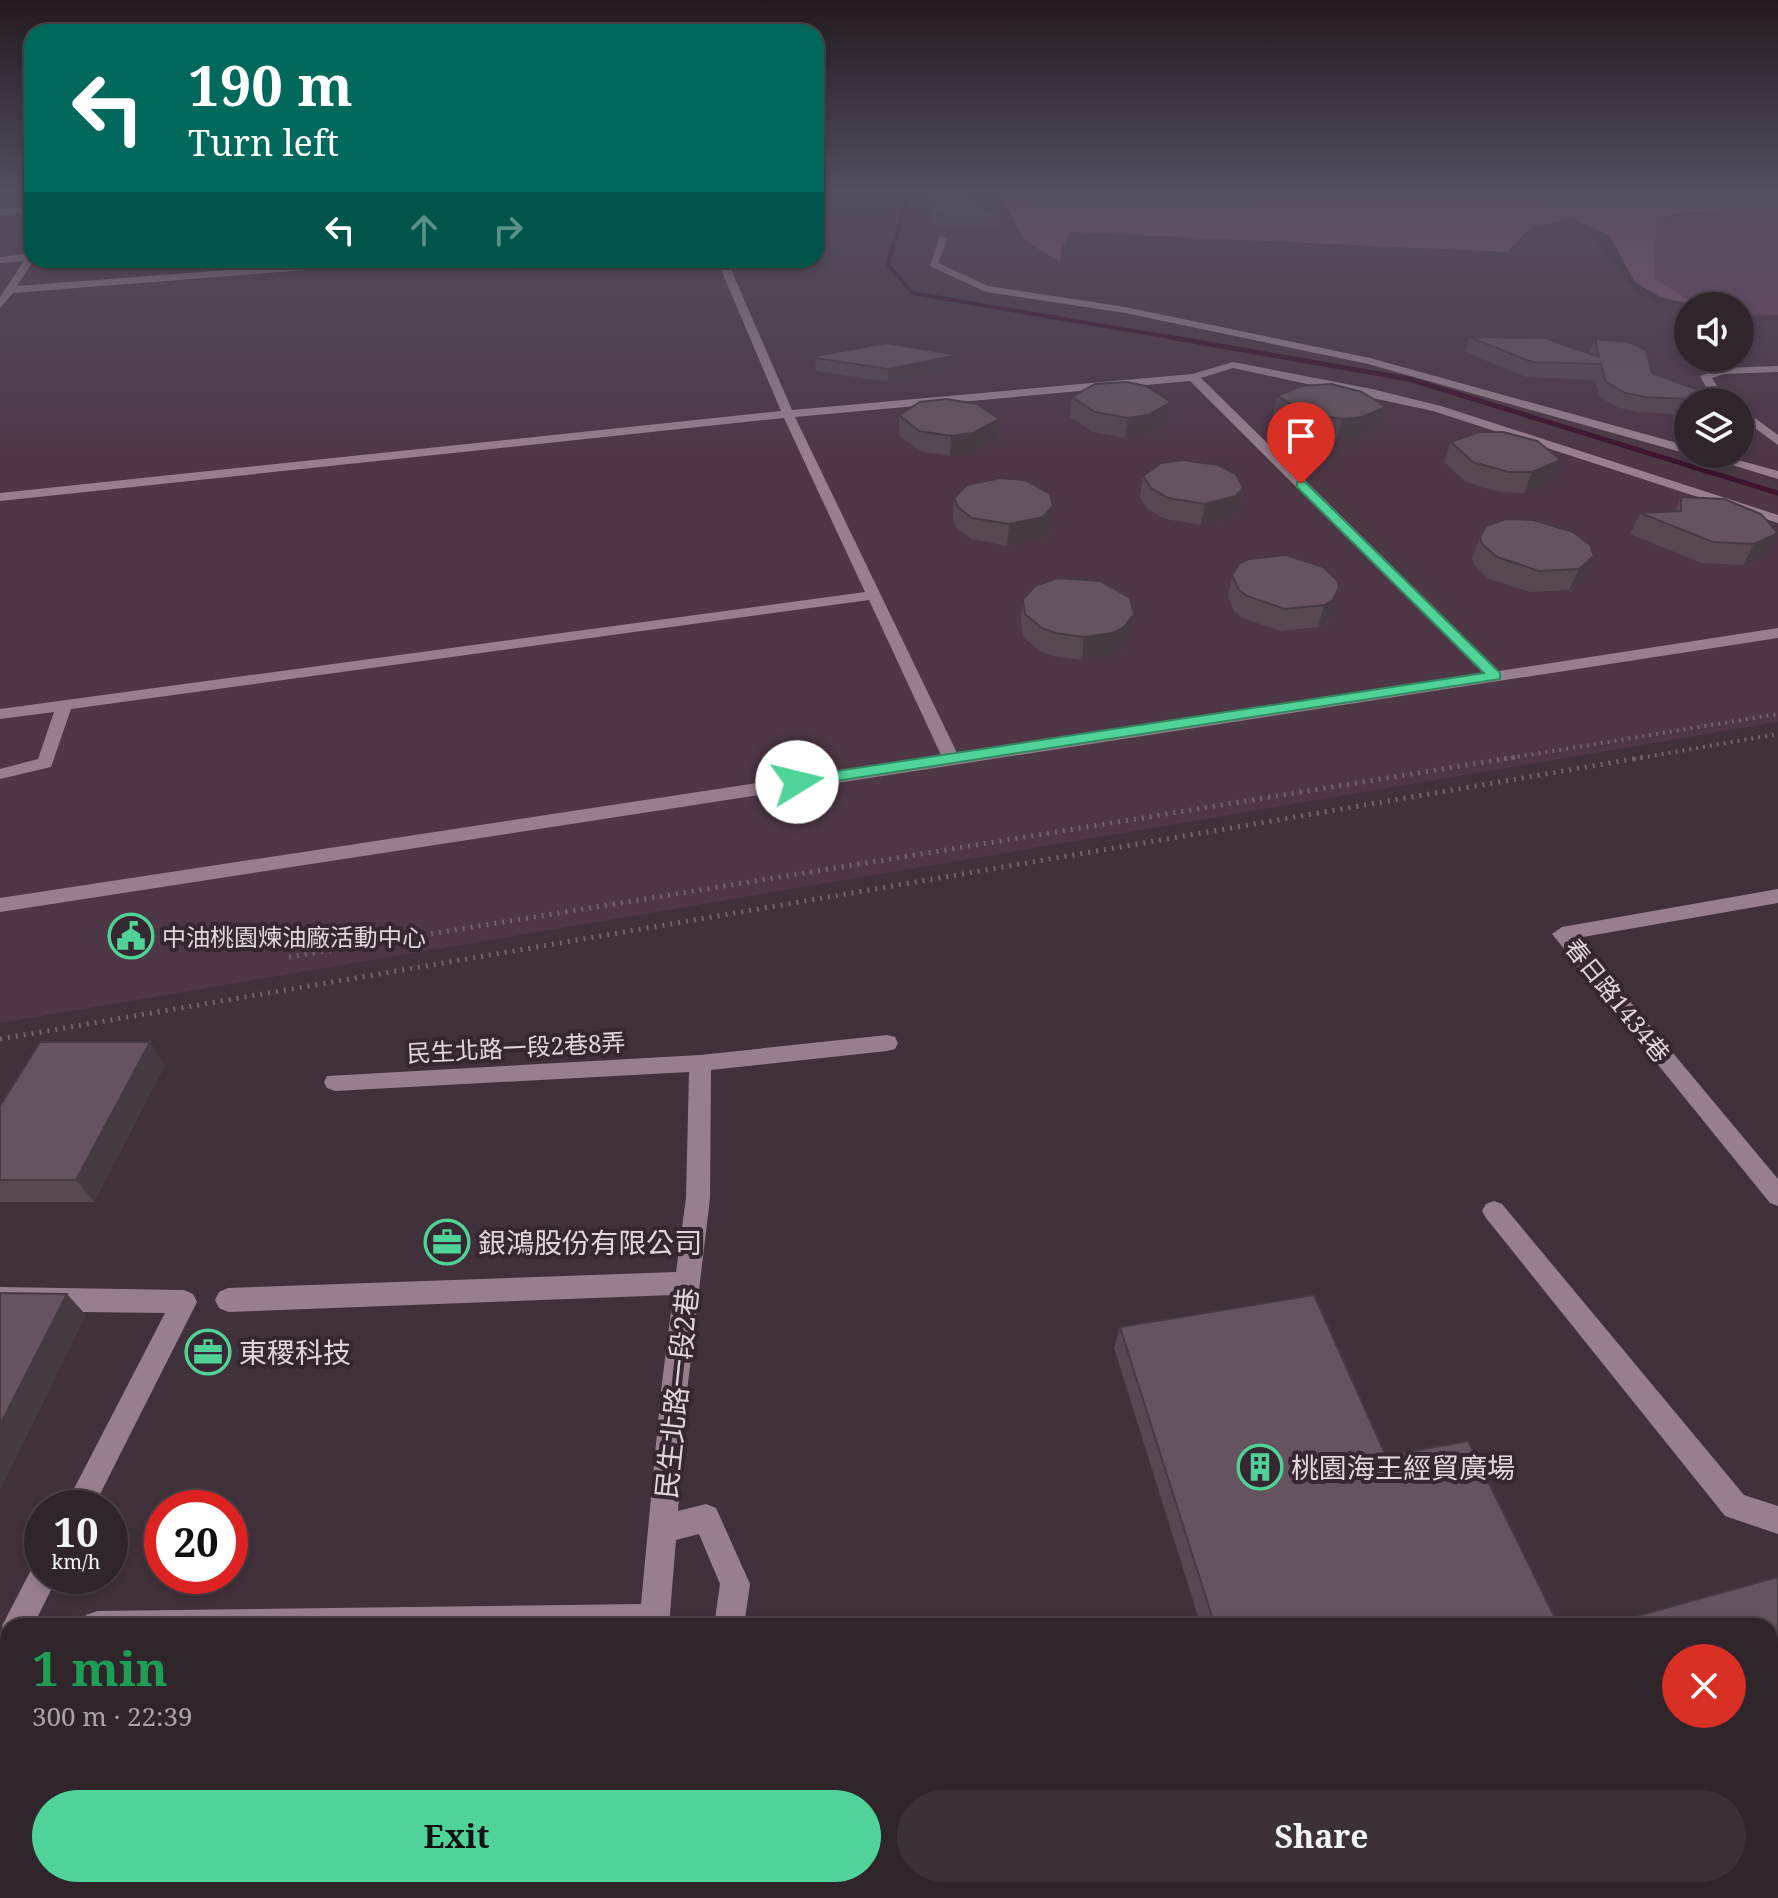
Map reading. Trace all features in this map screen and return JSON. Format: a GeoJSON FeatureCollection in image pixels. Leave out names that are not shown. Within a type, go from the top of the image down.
{"type":"FeatureCollection","features":[{"type":"Feature","properties":{"kind":"street"},"geometry":{"type":"LineString","coordinates":[[0,305],[16,281]]}},
{"type":"Feature","properties":{"kind":"street"},"geometry":{"type":"LineString","coordinates":[[10,290],[131,281]]}},
{"type":"Feature","properties":{"kind":"street"},"geometry":{"type":"LineString","coordinates":[[731,281],[788,414],[951,758]]}},
{"type":"Feature","properties":{"kind":"street"},"geometry":{"type":"LineString","coordinates":[[968,281],[986,289],[1125,310],[1372,392],[1437,408],[1778,519]]}},
{"type":"Feature","properties":{"kind":"street"},"geometry":{"type":"LineString","coordinates":[[0,497],[788,414],[1193,377],[1246,351],[1458,384],[1674,446]]}},
{"type":"Feature","properties":{"kind":"street"},"geometry":{"type":"LineString","coordinates":[[1712,388],[1706,376],[1723,371],[1778,369]]}},
{"type":"Feature","properties":{"kind":"street"},"geometry":{"type":"LineString","coordinates":[[1193,377],[1495,676]]}},
{"type":"Feature","properties":{"kind":"street"},"geometry":{"type":"LineString","coordinates":[[1754,422],[1778,441]]}},
{"type":"Feature","properties":{"kind":"street"},"geometry":{"type":"LineString","coordinates":[[1753,468],[1778,475]]}},
{"type":"Feature","properties":{"kind":"street"},"geometry":{"type":"LineString","coordinates":[[0,714],[874,595]]}},
{"type":"Feature","properties":{"kind":"street"},"geometry":{"type":"LineString","coordinates":[[0,905],[1778,633]]}},
{"type":"Feature","properties":{"kind":"street"},"geometry":{"type":"LineString","coordinates":[[0,774],[45,763],[64,705]]}},
{"type":"Feature","properties":{"kind":"street","name":"春日路1434巷"},"geometry":{"type":"LineString","coordinates":[[1778,896],[1562,934],[1778,1196]]}},
{"type":"Feature","properties":{"kind":"street","name":"民生北路一段2巷8弄"},"geometry":{"type":"LineString","coordinates":[[335,1082],[700,1063],[887,1043]]}},
{"type":"Feature","properties":{"kind":"street","name":"民生北路一段2巷"},"geometry":{"type":"LineString","coordinates":[[654,1618],[661,1530],[698,1198],[700,1063]]}},
{"type":"Feature","properties":{"kind":"street"},"geometry":{"type":"LineString","coordinates":[[1494,1211],[1735,1506],[1778,1520]]}},
{"type":"Feature","properties":{"kind":"street"},"geometry":{"type":"LineString","coordinates":[[228,1300],[687,1283]]}},
{"type":"Feature","properties":{"kind":"street"},"geometry":{"type":"LineString","coordinates":[[0,1299],[184,1302],[87,1490]]}},
{"type":"Feature","properties":{"kind":"street"},"geometry":{"type":"LineString","coordinates":[[661,1530],[706,1518],[735,1584],[730,1618]]}},
{"type":"Feature","properties":{"kind":"street"},"geometry":{"type":"LineString","coordinates":[[21,1618],[34,1594]]}},
{"type":"Feature","properties":{"kind":"path"},"geometry":{"type":"LineString","coordinates":[[289,957],[1778,714]]}},
{"type":"Feature","properties":{"kind":"path"},"geometry":{"type":"LineString","coordinates":[[0,1039],[1778,734]]}},
{"type":"Feature","properties":{"kind":"shaded area"},"geometry":{"type":"Polygon","coordinates":[[[0,281],[1628,281],[1639,294],[1659,304],[1674,304],[1674,372],[1754,372],[1754,304],[1778,304],[1778,722],[0,1023],[0,281]]]}},
{"type":"Feature","properties":{"kind":"shaded area"},"geometry":{"type":"Polygon","coordinates":[[[1634,281],[1658,281],[1676,292],[1674,300],[1660,297],[1634,281]]]}},
{"type":"Feature","properties":{"kind":"shaded area"},"geometry":{"type":"Polygon","coordinates":[[[1658,281],[1778,281],[1778,315],[1754,314],[1754,292],[1676,292],[1658,281]]]}},
{"type":"Feature","properties":{"kind":"building"},"geometry":{"type":"Polygon","coordinates":[[[1469,337],[1545,338],[1599,357],[1595,339],[1629,342],[1646,350],[1652,373],[1693,388],[1674,388],[1674,398],[1645,397],[1625,393],[1606,382],[1601,364],[1532,362],[1469,337]]]}},
{"type":"Feature","properties":{"kind":"building"},"geometry":{"type":"Polygon","coordinates":[[[886,343],[959,355],[888,369],[815,358],[886,343]]]}},
{"type":"Feature","properties":{"kind":"building"},"geometry":{"type":"Polygon","coordinates":[[[1126,382],[1146,386],[1171,402],[1148,415],[1128,418],[1095,412],[1072,397],[1095,384],[1126,382]]]}},
{"type":"Feature","properties":{"kind":"building"},"geometry":{"type":"Polygon","coordinates":[[[1331,384],[1362,392],[1386,407],[1362,417],[1342,419],[1308,414],[1277,396],[1301,386],[1331,384]]]}},
{"type":"Feature","properties":{"kind":"building"},"geometry":{"type":"Polygon","coordinates":[[[946,399],[977,404],[999,419],[973,433],[951,436],[919,431],[899,415],[920,402],[946,399]]]}},
{"type":"Feature","properties":{"kind":"building"},"geometry":{"type":"Polygon","coordinates":[[[1479,432],[1503,432],[1537,441],[1561,460],[1532,472],[1508,472],[1473,462],[1451,442],[1479,432]]]}},
{"type":"Feature","properties":{"kind":"building"},"geometry":{"type":"Polygon","coordinates":[[[1183,460],[1218,465],[1236,474],[1243,488],[1236,496],[1205,504],[1168,498],[1151,488],[1143,476],[1161,463],[1183,460]]]}},
{"type":"Feature","properties":{"kind":"building"},"geometry":{"type":"Polygon","coordinates":[[[1000,478],[1025,480],[1050,494],[1053,506],[1043,517],[1009,524],[972,518],[958,507],[954,498],[967,485],[1000,478]]]}},
{"type":"Feature","properties":{"kind":"building"},"geometry":{"type":"Polygon","coordinates":[[[1681,497],[1724,499],[1761,514],[1778,533],[1754,544],[1713,542],[1640,513],[1681,511],[1681,497]]]}},
{"type":"Feature","properties":{"kind":"building"},"geometry":{"type":"Polygon","coordinates":[[[1506,519],[1533,520],[1573,532],[1590,545],[1594,556],[1579,569],[1539,571],[1497,557],[1482,544],[1480,537],[1486,526],[1506,519]]]}},
{"type":"Feature","properties":{"kind":"building"},"geometry":{"type":"Polygon","coordinates":[[[1286,555],[1323,567],[1337,580],[1339,587],[1333,600],[1324,605],[1285,609],[1247,596],[1239,590],[1232,575],[1240,563],[1286,555]]]}},
{"type":"Feature","properties":{"kind":"building"},"geometry":{"type":"Polygon","coordinates":[[[1058,578],[1100,581],[1130,598],[1134,614],[1123,628],[1112,633],[1084,637],[1042,628],[1025,614],[1023,599],[1035,586],[1058,578]]]}},
{"type":"Feature","properties":{"kind":"building"},"geometry":{"type":"Polygon","coordinates":[[[40,1042],[150,1042],[76,1180],[0,1180],[0,1106],[40,1042]]]}},
{"type":"Feature","properties":{"kind":"building"},"geometry":{"type":"Polygon","coordinates":[[[0,1293],[67,1294],[0,1425],[0,1293]]]}},
{"type":"Feature","properties":{"kind":"building","name":"桃園海王經貿廣場"},"geometry":{"type":"Polygon","coordinates":[[[1314,1295],[1386,1456],[1468,1441],[1555,1618],[1212,1618],[1120,1327],[1314,1295]]]}},
{"type":"Feature","properties":{"kind":"building"},"geometry":{"type":"Polygon","coordinates":[[[1778,1577],[1778,1618],[1630,1618],[1778,1577]]]}},
{"type":"Feature","properties":{"kind":"waterway"},"geometry":{"type":"LineString","coordinates":[[902,281],[912,293],[1180,339]]}},
{"type":"Feature","properties":{"kind":"waterway"},"geometry":{"type":"LineString","coordinates":[[1169,337],[1409,379],[1778,493]]}},
{"type":"Feature","properties":{"kind":"place","name":"中油桃園煉油廠活動中心"},"geometry":{"type":"Point","coordinates":[131,936]}},
{"type":"Feature","properties":{"kind":"place","name":"銀鴻股份有限公司"},"geometry":{"type":"Point","coordinates":[447,1242]}},
{"type":"Feature","properties":{"kind":"place","name":"東稷科技"},"geometry":{"type":"Point","coordinates":[208,1352]}},
{"type":"Feature","properties":{"kind":"place","name":"桃園海王經貿廣場"},"geometry":{"type":"Point","coordinates":[1260,1467]}},
{"type":"Feature","properties":{"kind":"route"},"geometry":{"type":"LineString","coordinates":[[797,782],[1495,676],[1301,484]]}}]}
